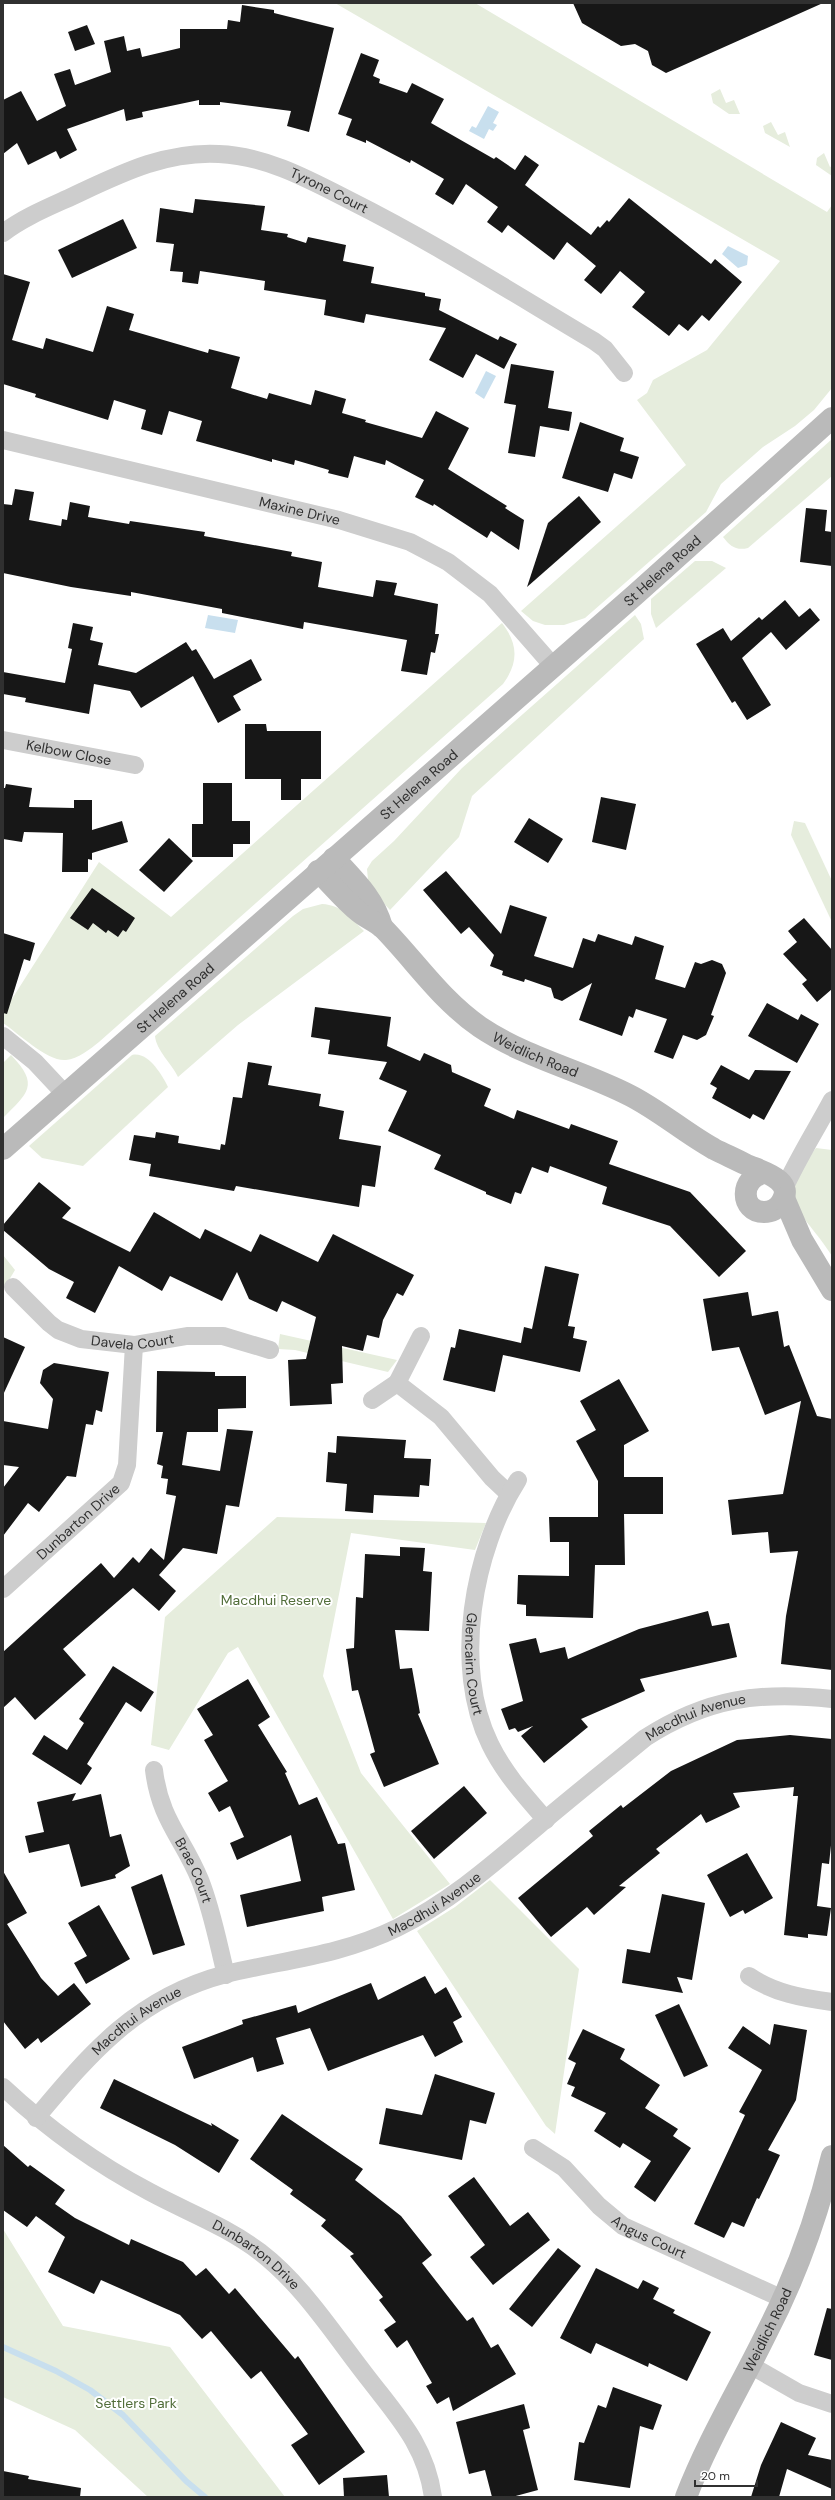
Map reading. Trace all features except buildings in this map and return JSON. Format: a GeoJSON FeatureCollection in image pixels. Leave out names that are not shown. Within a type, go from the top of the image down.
{"type":"FeatureCollection","features":[{"type":"Feature","properties":{"kind":"street","name":"Tyrone Court"},"geometry":{"type":"LineString","coordinates":[[3,233],[30,216],[151,161],[177,156],[220,154],[261,161],[329,190],[427,241],[594,341],[605,349],[624,373]]}},
{"type":"Feature","properties":{"kind":"street","name":"St Helena Road"},"geometry":{"type":"LineString","coordinates":[[3,1149],[553,666],[832,418]]}},
{"type":"Feature","properties":{"kind":"street","name":"Maxine Drive"},"geometry":{"type":"LineString","coordinates":[[3,440],[333,518],[410,542],[448,562],[490,594],[553,666]]}},
{"type":"Feature","properties":{"kind":"street","name":"Kelbow Close"},"geometry":{"type":"LineString","coordinates":[[3,740],[136,765]]}},
{"type":"Feature","properties":{"kind":"street","name":"Weidlich Road"},"geometry":{"type":"LineString","coordinates":[[326,864],[371,900],[378,910],[382,927],[441,995],[480,1027],[531,1055],[629,1095],[680,1125],[713,1149],[766,1174]]}},
{"type":"Feature","properties":{"kind":"street"},"geometry":{"type":"LineString","coordinates":[[3,1036],[35,1062],[66,1094]]}},
{"type":"Feature","properties":{"kind":"street"},"geometry":{"type":"LineString","coordinates":[[764,1212],[776,1209],[784,1194],[799,1156],[810,1141],[832,1100]]}},
{"type":"Feature","properties":{"kind":"street","name":"Weidlich Road"},"geometry":{"type":"LineString","coordinates":[[713,1149],[745,1192]]}},
{"type":"Feature","properties":{"kind":"street"},"geometry":{"type":"LineString","coordinates":[[799,1156],[766,1174],[754,1177],[745,1192],[746,1198],[752,1208],[764,1212],[802,1240]]}},
{"type":"Feature","properties":{"kind":"street"},"geometry":{"type":"LineString","coordinates":[[766,1174],[778,1179],[802,1240],[832,1290]]}},
{"type":"Feature","properties":{"kind":"street","name":"Davela Court"},"geometry":{"type":"LineString","coordinates":[[13,1287],[58,1330],[81,1339],[134,1345],[204,1335],[239,1339],[270,1350]]}},
{"type":"Feature","properties":{"kind":"street"},"geometry":{"type":"LineString","coordinates":[[372,1400],[397,1383],[421,1336]]}},
{"type":"Feature","properties":{"kind":"street","name":"Dunbarton Drive"},"geometry":{"type":"LineString","coordinates":[[3,1589],[121,1484],[128,1465],[134,1345]]}},
{"type":"Feature","properties":{"kind":"street","name":"Glencairn Court"},"geometry":{"type":"LineString","coordinates":[[397,1383],[441,1417],[485,1470],[514,1487],[489,1541],[483,1561],[471,1623],[471,1679],[476,1703],[490,1744],[507,1773],[546,1820]]}},
{"type":"Feature","properties":{"kind":"street","name":"Macdhui Avenue"},"geometry":{"type":"LineString","coordinates":[[36,2118],[95,2050],[127,2022],[156,2002],[184,1989],[226,1975],[337,1951],[395,1929],[455,1894],[645,1738],[672,1721],[696,1710],[722,1702],[752,1697],[777,1695],[832,1699]]}},
{"type":"Feature","properties":{"kind":"street","name":"Brae Court"},"geometry":{"type":"LineString","coordinates":[[154,1770],[163,1809],[200,1878],[208,1900],[226,1975]]}},
{"type":"Feature","properties":{"kind":"street"},"geometry":{"type":"LineString","coordinates":[[748,1976],[760,1984],[784,1993],[832,2002]]}},
{"type":"Feature","properties":{"kind":"street","name":"Dunbarton Drive"},"geometry":{"type":"LineString","coordinates":[[3,2087],[36,2118],[62,2139],[121,2177],[240,2237],[281,2270],[407,2427],[426,2464],[433,2497]]}},
{"type":"Feature","properties":{"kind":"street","name":"Angus Court"},"geometry":{"type":"LineString","coordinates":[[533,2148],[564,2168],[599,2206],[623,2226],[783,2299]]}},
{"type":"Feature","properties":{"kind":"street","name":"Weidlich Road"},"geometry":{"type":"LineString","coordinates":[[686,2497],[715,2430],[783,2299],[810,2231],[832,2156]]}},
{"type":"Feature","properties":{"kind":"street"},"geometry":{"type":"LineString","coordinates":[[750,2365],[799,2393],[832,2404]]}},
{"type":"Feature","properties":{"kind":"green space"},"geometry":{"type":"Polygon","coordinates":[[[335,3],[475,3],[827,212],[832,205],[832,388],[814,410],[795,426],[763,447],[721,484],[706,512],[585,618],[564,625],[545,625],[533,621],[521,611],[686,465],[637,400],[647,393],[653,380],[707,350],[780,261],[335,3]]]}},
{"type":"Feature","properties":{"kind":"green space"},"geometry":{"type":"Polygon","coordinates":[[[720,89],[726,103],[734,100],[740,114],[729,114],[713,103],[711,94],[720,89]]]}},
{"type":"Feature","properties":{"kind":"green space"},"geometry":{"type":"Polygon","coordinates":[[[771,122],[778,135],[785,132],[790,147],[765,133],[763,126],[771,122]]]}},
{"type":"Feature","properties":{"kind":"green space"},"geometry":{"type":"Polygon","coordinates":[[[824,153],[830,167],[832,166],[832,176],[816,165],[817,158],[824,153]]]}},
{"type":"Feature","properties":{"kind":"green space"},"geometry":{"type":"Polygon","coordinates":[[[832,439],[832,476],[748,548],[740,549],[728,543],[723,537],[832,439]]]}},
{"type":"Feature","properties":{"kind":"green space"},"geometry":{"type":"Polygon","coordinates":[[[695,561],[712,561],[726,568],[656,628],[651,614],[651,599],[695,561]]]}},
{"type":"Feature","properties":{"kind":"green space"},"geometry":{"type":"Polygon","coordinates":[[[635,615],[641,624],[644,639],[472,796],[459,837],[390,910],[379,898],[368,880],[367,869],[372,861],[394,841],[462,768],[635,615]]]}},
{"type":"Feature","properties":{"kind":"green space"},"geometry":{"type":"Polygon","coordinates":[[[502,623],[514,646],[514,661],[512,668],[503,684],[99,1042],[75,1058],[66,1060],[59,1059],[42,1052],[3,1023],[3,1013],[99,862],[171,917],[502,623]]]}},
{"type":"Feature","properties":{"kind":"green space"},"geometry":{"type":"Polygon","coordinates":[[[794,821],[805,823],[832,881],[832,922],[791,835],[794,821]]]}},
{"type":"Feature","properties":{"kind":"green space"},"geometry":{"type":"Polygon","coordinates":[[[322,904],[335,907],[346,913],[364,931],[238,1025],[178,1077],[161,1052],[155,1036],[293,916],[303,909],[322,904]]]}},
{"type":"Feature","properties":{"kind":"green space"},"geometry":{"type":"Polygon","coordinates":[[[11,1055],[26,1074],[28,1082],[24,1095],[3,1118],[3,1063],[11,1055]]]}},
{"type":"Feature","properties":{"kind":"green space"},"geometry":{"type":"Polygon","coordinates":[[[132,1055],[138,1055],[149,1060],[162,1076],[168,1087],[83,1166],[42,1158],[29,1146],[132,1055]]]}},
{"type":"Feature","properties":{"kind":"green space"},"geometry":{"type":"Polygon","coordinates":[[[816,1148],[832,1150],[832,1256],[802,1215],[796,1205],[793,1194],[795,1181],[803,1166],[816,1148]]]}},
{"type":"Feature","properties":{"kind":"green space"},"geometry":{"type":"Polygon","coordinates":[[[3,1255],[15,1270],[3,1290],[3,1255]]]}},
{"type":"Feature","properties":{"kind":"green space"},"geometry":{"type":"Polygon","coordinates":[[[280,1334],[397,1360],[388,1372],[295,1350],[278,1349],[280,1334]]]}},
{"type":"Feature","properties":{"kind":"green space","name":"Macdhui Reserve"},"geometry":{"type":"Polygon","coordinates":[[[277,1517],[486,1523],[475,1550],[351,1533],[323,1676],[361,1773],[450,1884],[393,1919],[238,1647],[228,1653],[169,1750],[151,1745],[165,1617],[277,1517]]]}},
{"type":"Feature","properties":{"kind":"green space"},"geometry":{"type":"Polygon","coordinates":[[[490,1880],[579,1969],[555,2134],[546,2126],[417,1931],[455,1907],[490,1880]]]}},
{"type":"Feature","properties":{"kind":"green space","name":"Settlers Park"},"geometry":{"type":"Polygon","coordinates":[[[3,2229],[63,2326],[170,2347],[285,2497],[148,2497],[75,2430],[3,2397],[3,2229]]]}},
{"type":"Feature","properties":{"kind":"water"},"geometry":{"type":"Polygon","coordinates":[[[488,106],[499,112],[493,123],[497,125],[493,131],[489,129],[484,139],[469,131],[472,126],[476,128],[488,106]]]}},
{"type":"Feature","properties":{"kind":"water"},"geometry":{"type":"Polygon","coordinates":[[[728,246],[748,256],[747,265],[738,268],[722,254],[728,246]]]}},
{"type":"Feature","properties":{"kind":"water"},"geometry":{"type":"Polygon","coordinates":[[[486,371],[496,376],[484,399],[475,393],[486,371]]]}},
{"type":"Feature","properties":{"kind":"water"},"geometry":{"type":"Polygon","coordinates":[[[208,615],[238,620],[235,633],[205,628],[208,615]]]}},
{"type":"Feature","properties":{"kind":"waterway"},"geometry":{"type":"LineString","coordinates":[[3,2347],[56,2371],[90,2390],[123,2415],[186,2481],[205,2497]]}}]}
